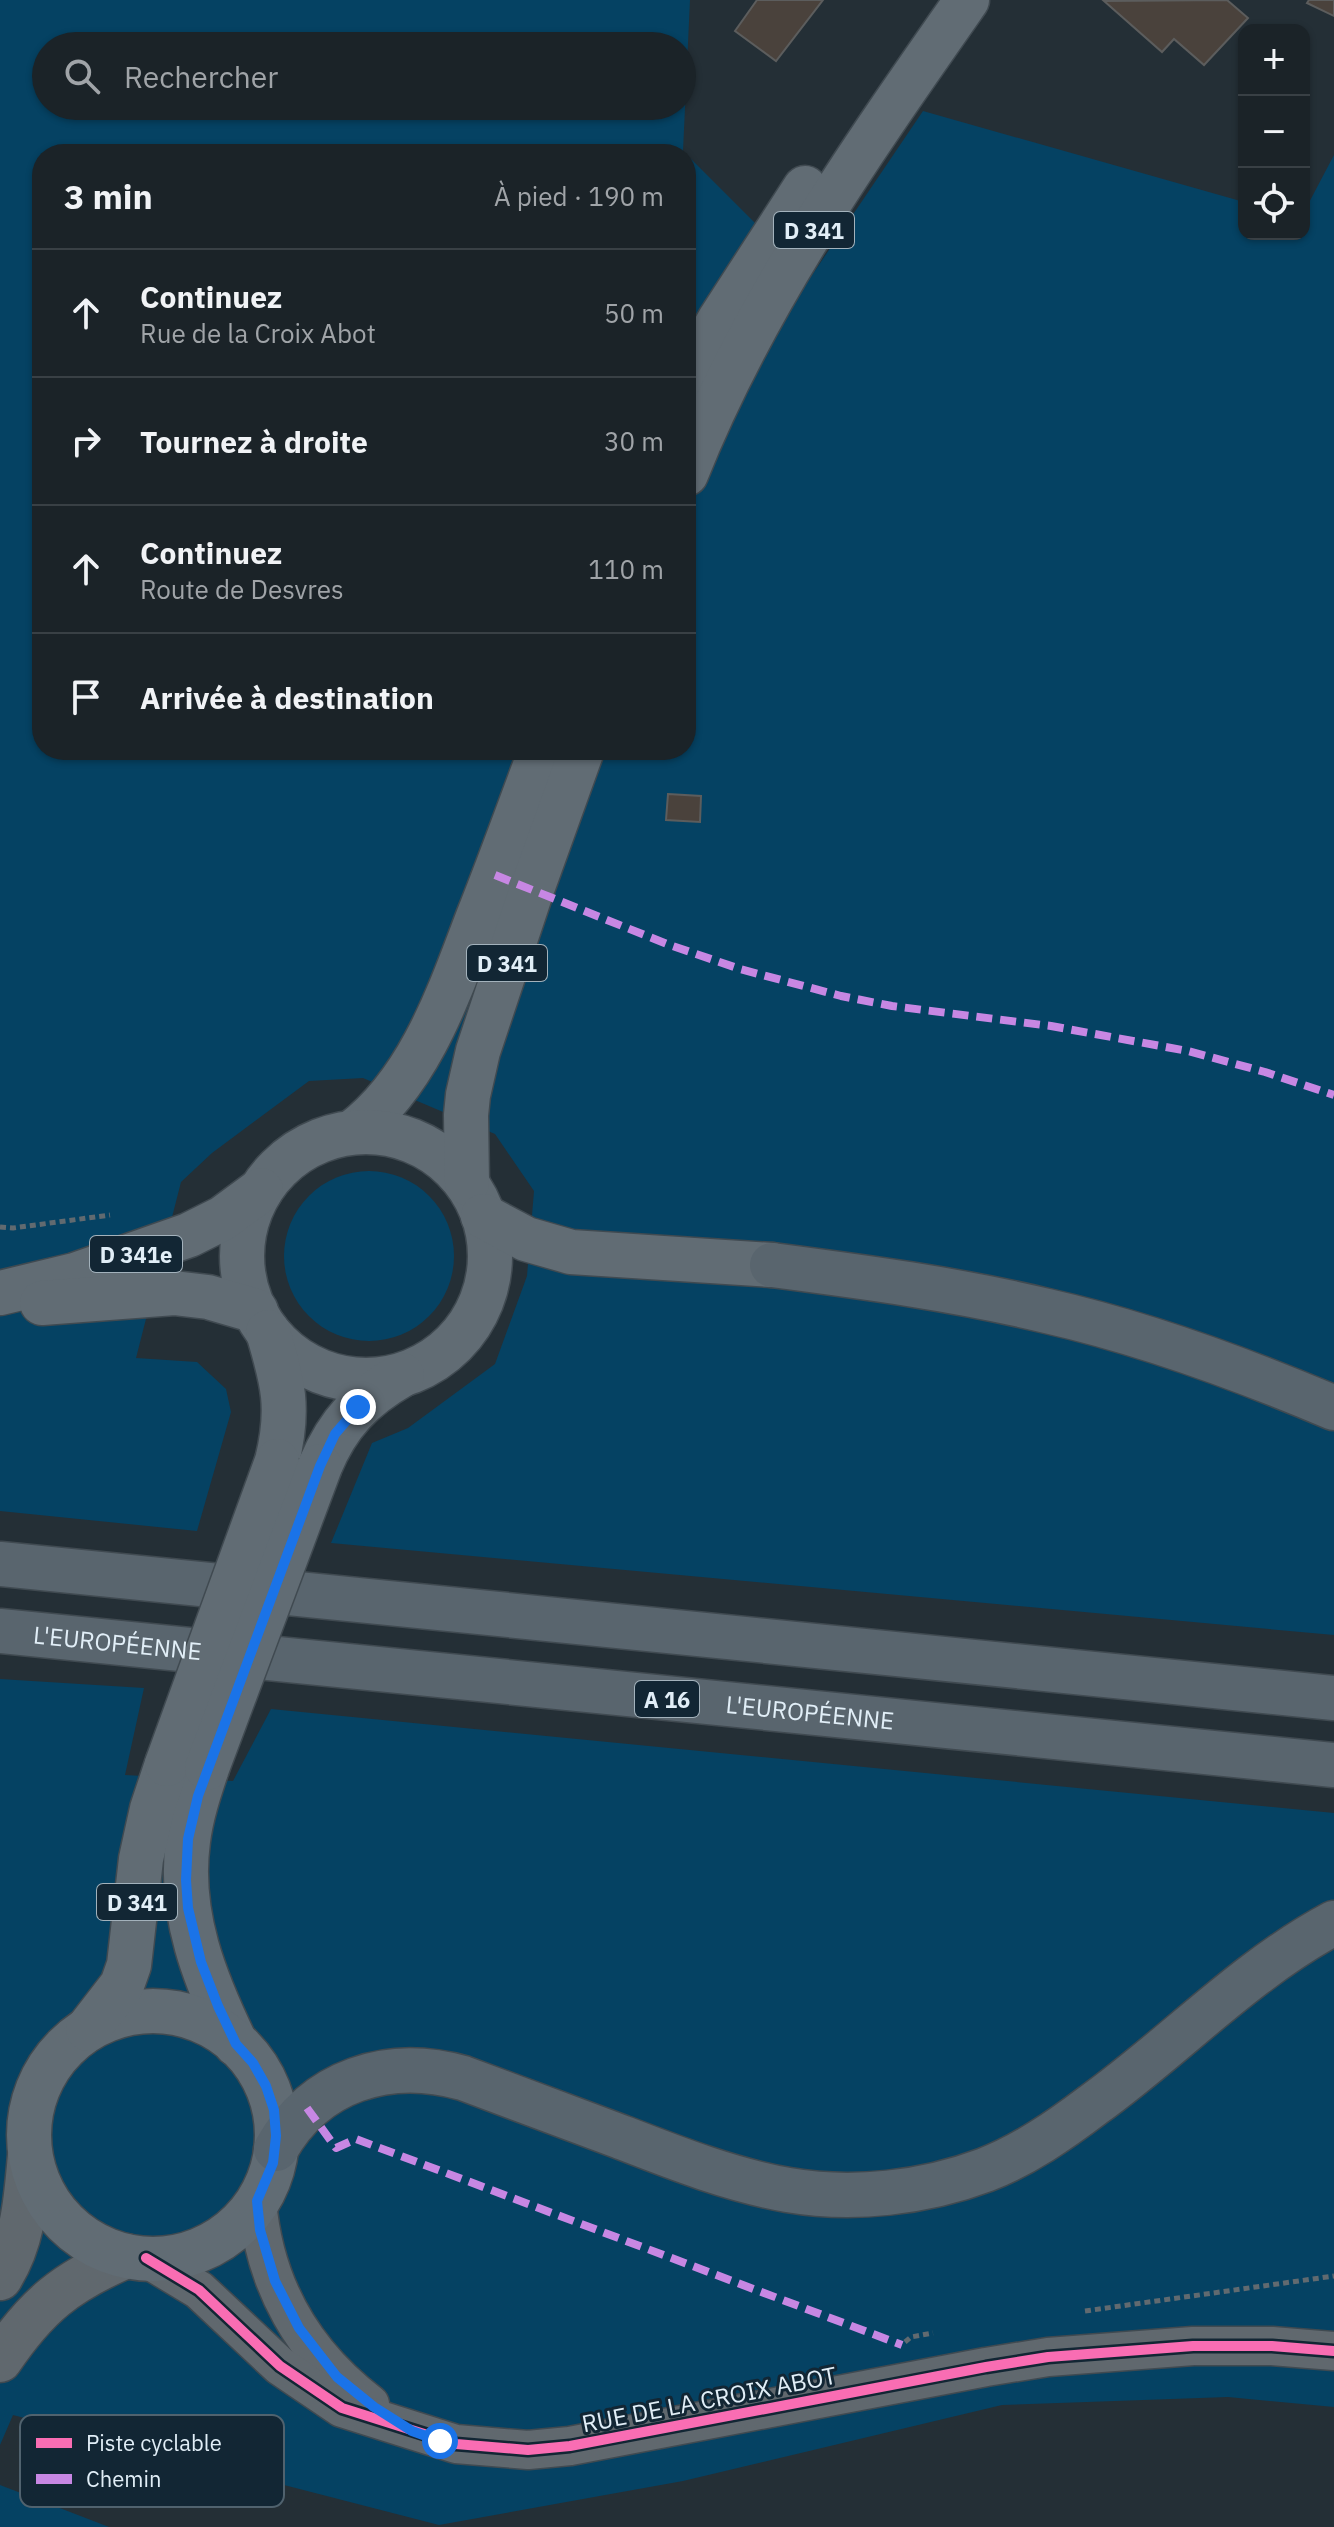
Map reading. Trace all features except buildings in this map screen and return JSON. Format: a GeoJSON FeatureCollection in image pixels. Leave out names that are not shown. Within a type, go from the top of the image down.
{"type":"FeatureCollection","features":[{"type":"Feature","properties":{"kind":"highway"},"geometry":{"type":"LineString","coordinates":[[772,1265],[908,1283],[1050,1311],[1196,1355],[1334,1408]]}},
{"type":"Feature","properties":{"kind":"highway"},"geometry":{"type":"LineString","coordinates":[[0,1564],[1334,1698]]}},
{"type":"Feature","properties":{"kind":"highway","name":"L'EUROPÉENNE"},"geometry":{"type":"LineString","coordinates":[[0,1631],[1334,1765]]}},
{"type":"Feature","properties":{"kind":"highway"},"geometry":{"type":"LineString","coordinates":[[276,2149],[296,2118],[338,2088],[373,2075],[429,2070],[463,2078],[676,2158],[770,2186],[826,2193],[882,2193],[925,2187],[988,2168],[1054,2132],[1117,2086],[1252,1975],[1334,1923]]}},
{"type":"Feature","properties":{"kind":"main road","name":"D 341"},"geometry":{"type":"LineString","coordinates":[[696,362],[757,262],[932,0]]}},
{"type":"Feature","properties":{"kind":"main road","name":"D 341"},"geometry":{"type":"LineString","coordinates":[[696,452],[727,383],[769,304],[859,155],[967,0]]}},
{"type":"Feature","properties":{"kind":"main road","name":"D 341"},"geometry":{"type":"LineString","coordinates":[[353,1132],[384,1105],[414,1062],[434,1025],[451,990],[537,760]]}},
{"type":"Feature","properties":{"kind":"main road","name":"D 341"},"geometry":{"type":"LineString","coordinates":[[475,1200],[465,1155],[468,1095],[478,1051],[578,760]]}},
{"type":"Feature","properties":{"kind":"main road"},"geometry":{"type":"LineString","coordinates":[[475,1200],[489,1240],[486,1288],[464,1332],[447,1350],[427,1364],[404,1373],[370,1379],[336,1376],[313,1368],[293,1356],[262,1322],[244,1279],[242,1245],[247,1222],[261,1190],[275,1172],[300,1151],[320,1141],[353,1132],[377,1132],[411,1140],[442,1158],[475,1200],[526,1239],[571,1252],[772,1265]]}},
{"type":"Feature","properties":{"kind":"main road","name":"D 341e"},"geometry":{"type":"LineString","coordinates":[[0,1293],[75,1275],[189,1235],[223,1218],[261,1190]]}},
{"type":"Feature","properties":{"kind":"main road","name":"D 341e"},"geometry":{"type":"LineString","coordinates":[[0,1302],[61,1303],[174,1293],[208,1297],[262,1322]]}},
{"type":"Feature","properties":{"kind":"main road","name":"D 341"},"geometry":{"type":"LineString","coordinates":[[236,2044],[218,2006],[193,1935],[186,1894],[187,1766],[284,1428],[285,1403],[280,1372],[262,1322]]}},
{"type":"Feature","properties":{"kind":"main road","name":"D 341"},"geometry":{"type":"LineString","coordinates":[[88,2029],[122,1985],[129,1965],[141,1859],[152,1809],[187,1766],[335,1434],[352,1413],[404,1373]]}},
{"type":"Feature","properties":{"kind":"main road"},"geometry":{"type":"LineString","coordinates":[[0,2278],[19,2241],[26,2205],[30,2116],[37,2090],[67,2045],[88,2029],[125,2014],[165,2011],[203,2022],[236,2044],[253,2063],[266,2086],[274,2110],[276,2149],[269,2176],[257,2201],[241,2221],[209,2244],[185,2254],[136,2257],[75,2281],[50,2299],[0,2360]]}},
{"type":"Feature","properties":{"kind":"main road"},"geometry":{"type":"LineString","coordinates":[[30,2155],[44,2193],[68,2225],[101,2247],[136,2257]]}},
{"type":"Feature","properties":{"kind":"street","name":"RUE DE LA CROIX ABOT"},"geometry":{"type":"LineString","coordinates":[[257,2201],[268,2263],[282,2297],[305,2337],[337,2377],[374,2407],[412,2431]]}},
{"type":"Feature","properties":{"kind":"street","name":"RUE DE LA CROIX ABOT"},"geometry":{"type":"LineString","coordinates":[[136,2257],[184,2280],[213,2302],[280,2366],[342,2408],[440,2441],[502,2450],[549,2449],[1048,2357],[1193,2346],[1272,2346],[1334,2351]]}},
{"type":"Feature","properties":{"kind":"shaded area"},"geometry":{"type":"Polygon","coordinates":[[[0,0],[690,0],[689,32],[32,32],[32,120],[684,120],[683,144],[32,144],[32,760],[696,760],[696,164],[810,278],[923,111],[1238,200],[1238,240],[1310,240],[1310,201],[1334,155],[1334,1635],[331,1543],[372,1443],[408,1428],[495,1364],[527,1276],[534,1191],[495,1134],[363,1078],[309,1081],[212,1153],[181,1182],[136,1358],[197,1362],[226,1389],[231,1412],[197,1531],[0,1511],[0,0]]]}},
{"type":"Feature","properties":{"kind":"shaded area"},"geometry":{"type":"Polygon","coordinates":[[[369,1171],[402,1177],[429,1196],[448,1223],[454,1256],[448,1289],[429,1316],[402,1335],[369,1341],[336,1335],[309,1316],[290,1289],[284,1256],[290,1223],[309,1196],[336,1177],[369,1171]]]}},
{"type":"Feature","properties":{"kind":"shaded area"},"geometry":{"type":"Polygon","coordinates":[[[0,1679],[144,1688],[125,1775],[233,1781],[271,1709],[1334,1813],[1334,2407],[1228,2397],[1002,2405],[683,2481],[439,2525],[284,2485],[284,2415],[13,2415],[0,2445],[0,1679]]]}},
{"type":"Feature","properties":{"kind":"shaded area"},"geometry":{"type":"Polygon","coordinates":[[[0,2485],[20,2493],[20,2507],[57,2507],[109,2527],[0,2527],[0,2485]]]}},
{"type":"Feature","properties":{"kind":"marked path"},"geometry":{"type":"LineString","coordinates":[[495,875],[667,944],[740,969],[841,996],[892,1006],[1051,1026],[1188,1051],[1334,1095]]}},
{"type":"Feature","properties":{"kind":"marked path"},"geometry":{"type":"LineString","coordinates":[[307,2108],[336,2148],[356,2139],[902,2345]]}},
{"type":"Feature","properties":{"kind":"cycle path"},"geometry":{"type":"LineString","coordinates":[[146,2258],[199,2290],[280,2366],[342,2408],[456,2444],[528,2450],[570,2446],[1048,2357],[1193,2346],[1272,2346],[1334,2351]]}},
{"type":"Feature","properties":{"kind":"route"},"geometry":{"type":"LineString","coordinates":[[358,1407],[335,1434],[320,1466],[207,1768],[188,1839],[186,1894],[193,1935],[218,2006],[236,2044],[246,2053],[266,2086],[274,2110],[276,2149],[269,2176],[257,2201],[260,2230],[275,2281],[299,2328],[337,2377],[374,2407],[412,2431],[440,2441]]}}]}
